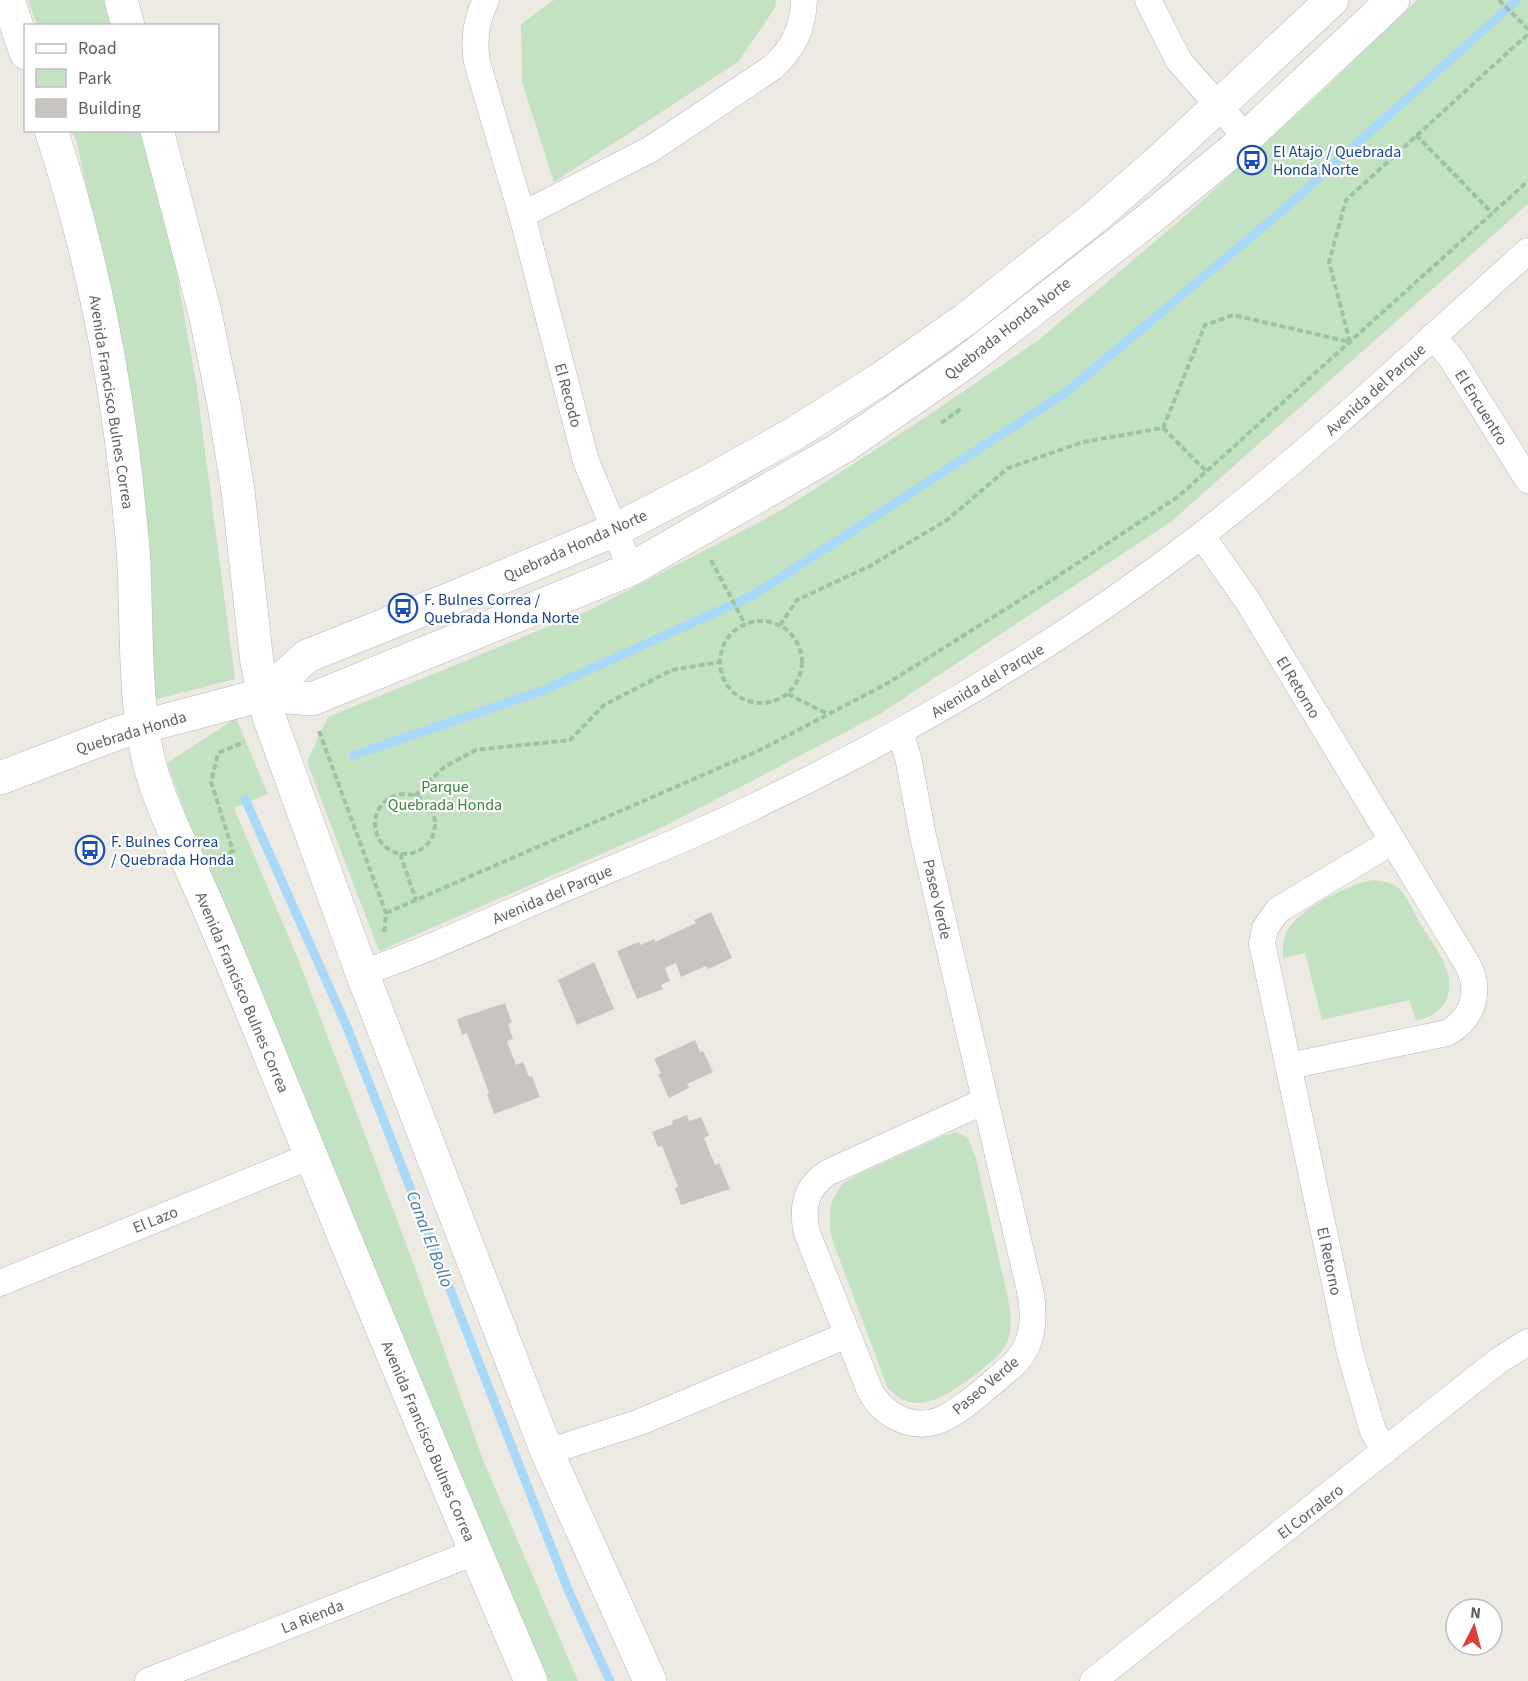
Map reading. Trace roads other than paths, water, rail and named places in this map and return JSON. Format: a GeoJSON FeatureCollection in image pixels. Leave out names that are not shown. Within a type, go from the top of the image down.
{"type":"FeatureCollection","features":[{"type":"Feature","properties":{"kind":"street"},"geometry":{"type":"LineString","coordinates":[[8,0],[24,47]]}},
{"type":"Feature","properties":{"kind":"street"},"geometry":{"type":"LineString","coordinates":[[121,0],[127,24]]}},
{"type":"Feature","properties":{"kind":"street","name":"El Recodo"},"geometry":{"type":"LineString","coordinates":[[486,0],[479,13],[475,32],[476,54],[522,215],[586,461],[631,569]]}},
{"type":"Feature","properties":{"kind":"street"},"geometry":{"type":"LineString","coordinates":[[522,215],[651,149],[773,67],[794,44],[800,30],[804,0]]}},
{"type":"Feature","properties":{"kind":"street"},"geometry":{"type":"LineString","coordinates":[[1148,0],[1179,61],[1246,137]]}},
{"type":"Feature","properties":{"kind":"street","name":"Quebrada Honda Norte"},"geometry":{"type":"LineString","coordinates":[[264,695],[307,656],[615,530],[795,433],[882,378],[966,319],[1095,217],[1332,0]]}},
{"type":"Feature","properties":{"kind":"street","name":"Quebrada Honda Norte"},"geometry":{"type":"LineString","coordinates":[[264,695],[312,699],[631,569],[843,447],[963,364],[1144,223],[1246,137],[1393,0]]}},
{"type":"Feature","properties":{"kind":"street","name":"Avenida Francisco Bulnes Correa"},"geometry":{"type":"LineString","coordinates":[[52,132],[77,218],[94,288],[121,437],[130,516],[137,674],[142,727],[160,799],[223,940],[475,1552],[531,1681]]}},
{"type":"Feature","properties":{"kind":"street"},"geometry":{"type":"LineString","coordinates":[[158,132],[202,301],[224,405],[238,491],[257,663],[269,717],[284,760],[371,970],[547,1452],[650,1681]]}},
{"type":"Feature","properties":{"kind":"street","name":"Avenida del Parque"},"geometry":{"type":"LineString","coordinates":[[371,970],[749,809],[900,732],[1033,653],[1119,596],[1202,536],[1303,454],[1528,251]]}},
{"type":"Feature","properties":{"kind":"street","name":"El Encuentro"},"geometry":{"type":"LineString","coordinates":[[1433,336],[1452,359],[1528,480]]}},
{"type":"Feature","properties":{"kind":"street","name":"El Retorno"},"geometry":{"type":"LineString","coordinates":[[1202,536],[1247,600],[1393,841],[1472,974],[1475,988],[1471,1009],[1462,1023],[1447,1033],[1289,1066]]}},
{"type":"Feature","properties":{"kind":"street","name":"Quebrada Honda"},"geometry":{"type":"LineString","coordinates":[[0,778],[118,733],[264,695]]}},
{"type":"Feature","properties":{"kind":"street","name":"Paseo Verde"},"geometry":{"type":"LineString","coordinates":[[900,732],[908,757],[923,836],[985,1101],[1032,1305],[1033,1326],[1024,1352],[1011,1367],[948,1416],[933,1422],[916,1423],[897,1419],[876,1402],[847,1335],[805,1221],[805,1204],[811,1188],[829,1172],[985,1101]]}},
{"type":"Feature","properties":{"kind":"street","name":"El Retorno"},"geometry":{"type":"LineString","coordinates":[[1385,1451],[1373,1431],[1350,1353],[1289,1066],[1262,952],[1265,928],[1273,916],[1285,905],[1393,841]]}},
{"type":"Feature","properties":{"kind":"street","name":"El Lazo"},"geometry":{"type":"LineString","coordinates":[[0,1282],[311,1156]]}},
{"type":"Feature","properties":{"kind":"street"},"geometry":{"type":"LineString","coordinates":[[547,1452],[640,1422],[847,1335]]}},
{"type":"Feature","properties":{"kind":"street","name":"El Corralero"},"geometry":{"type":"LineString","coordinates":[[1093,1681],[1498,1361],[1528,1342]]}},
{"type":"Feature","properties":{"kind":"street","name":"La Rienda"},"geometry":{"type":"LineString","coordinates":[[148,1681],[475,1552]]}},
{"type":"Feature","properties":{"kind":"waterway"},"geometry":{"type":"LineString","coordinates":[[354,755],[544,690],[752,596],[1065,393],[1282,211],[1517,0]]}},
{"type":"Feature","properties":{"kind":"waterway","name":"Canal El Bollo"},"geometry":{"type":"LineString","coordinates":[[245,799],[347,1027],[569,1592],[610,1681]]}},
{"type":"Feature","properties":{"kind":"place","name":"El Atajo / Quebrada Honda Norte"},"geometry":{"type":"Point","coordinates":[1252,160]}},
{"type":"Feature","properties":{"kind":"place","name":"F. Bulnes Correa / Quebrada Honda Norte"},"geometry":{"type":"Point","coordinates":[403,608]}},
{"type":"Feature","properties":{"kind":"place","name":"F. Bulnes Correa / Quebrada Honda"},"geometry":{"type":"Point","coordinates":[90,850]}},
{"type":"Feature","properties":{"kind":"park label","name":"Parque Quebrada Honda"},"geometry":{"type":"Point","coordinates":[445,795]}}]}
